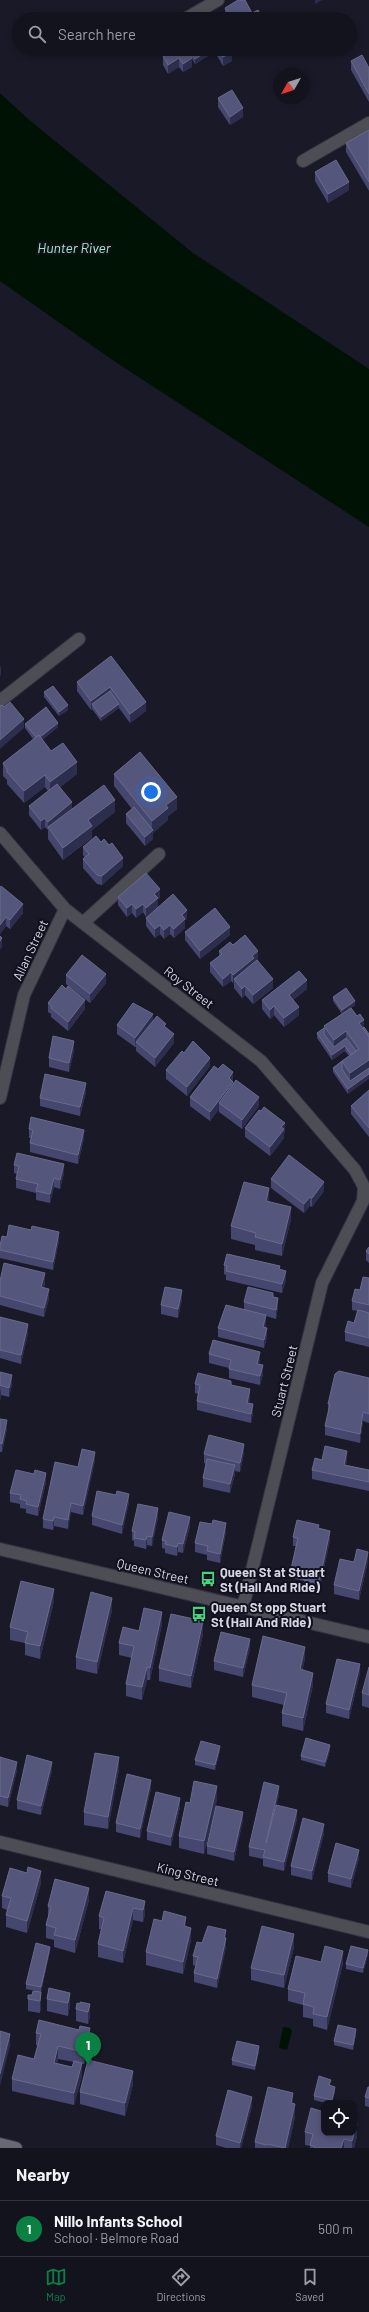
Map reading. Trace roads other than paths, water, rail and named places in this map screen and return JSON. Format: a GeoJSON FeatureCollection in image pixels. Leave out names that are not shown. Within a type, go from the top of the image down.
{"type":"FeatureCollection","features":[{"type":"Feature","properties":{"kind":"main road"},"geometry":{"type":"LineString","coordinates":[[0,2144],[16,2148]]}},
{"type":"Feature","properties":{"kind":"street"},"geometry":{"type":"LineString","coordinates":[[197,12],[218,0]]}},
{"type":"Feature","properties":{"kind":"street"},"geometry":{"type":"LineString","coordinates":[[302,161],[369,123]]}},
{"type":"Feature","properties":{"kind":"street"},"geometry":{"type":"LineString","coordinates":[[0,701],[79,639]]}},
{"type":"Feature","properties":{"kind":"street","name":"Roy Street"},"geometry":{"type":"LineString","coordinates":[[0,833],[65,909],[261,1061],[355,1170]]}},
{"type":"Feature","properties":{"kind":"street"},"geometry":{"type":"LineString","coordinates":[[83,923],[159,854]]}},
{"type":"Feature","properties":{"kind":"street","name":"Allan Street"},"geometry":{"type":"LineString","coordinates":[[0,1098],[24,995],[65,909]]}},
{"type":"Feature","properties":{"kind":"street","name":"Stuart Street"},"geometry":{"type":"LineString","coordinates":[[243,1607],[322,1283],[363,1201],[364,1188],[355,1170]]}},
{"type":"Feature","properties":{"kind":"street","name":"Queen Street"},"geometry":{"type":"LineString","coordinates":[[0,1549],[369,1637]]}},
{"type":"Feature","properties":{"kind":"street","name":"King Street"},"geometry":{"type":"LineString","coordinates":[[0,1842],[369,1932]]}},
{"type":"Feature","properties":{"kind":"water","name":"Hunter River"},"geometry":{"type":"Polygon","coordinates":[[[0,93],[28,119],[193,253],[369,369],[369,527],[114,361],[0,281],[0,93]]]}},
{"type":"Feature","properties":{"kind":"water"},"geometry":{"type":"Polygon","coordinates":[[[283,2027],[290,2028],[292,2031],[287,2050],[279,2048],[283,2027]]]}},
{"type":"Feature","properties":{"kind":"place","name":"Queen St at Stuart St (Hail And Ride)"},"geometry":{"type":"Point","coordinates":[208,1579]}},
{"type":"Feature","properties":{"kind":"place","name":"Queen St opp Stuart St (Hail And Ride)"},"geometry":{"type":"Point","coordinates":[199,1614]}},
{"type":"Feature","properties":{"kind":"place","name":"Nillo Infants School"},"geometry":{"type":"Point","coordinates":[88,2065]}}]}
